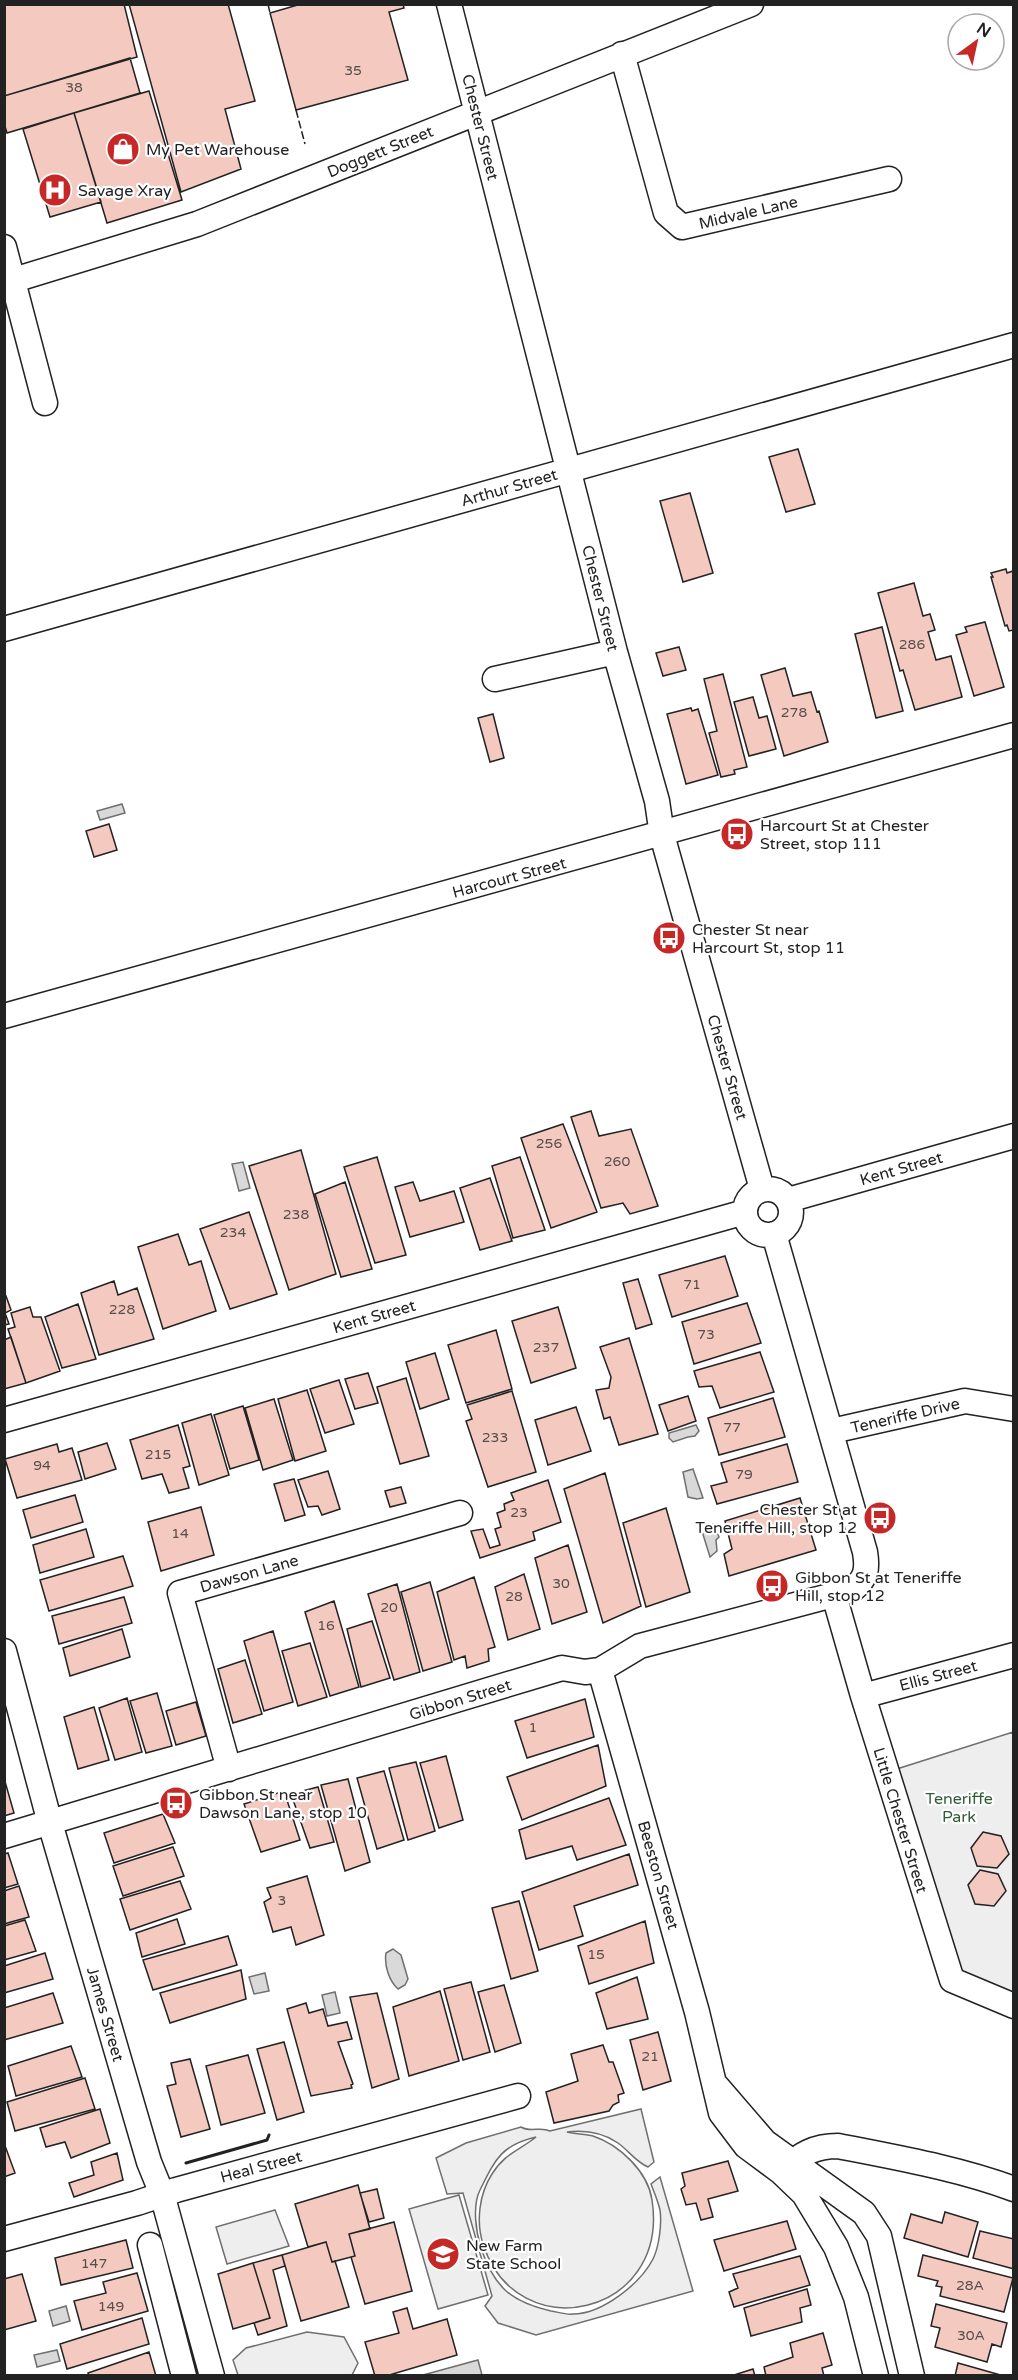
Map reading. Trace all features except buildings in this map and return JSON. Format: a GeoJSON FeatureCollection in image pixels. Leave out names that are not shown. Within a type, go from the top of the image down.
{"type":"FeatureCollection","features":[{"type":"Feature","properties":{"kind":"street","name":"Chester Street"},"geometry":{"type":"LineString","coordinates":[[449,4],[615,652],[659,809],[662,835],[762,1189]]}},
{"type":"Feature","properties":{"kind":"street","name":"Doggett Street"},"geometry":{"type":"LineString","coordinates":[[9,282],[198,224],[751,4]]}},
{"type":"Feature","properties":{"kind":"street","name":"Midvale Lane"},"geometry":{"type":"LineString","coordinates":[[622,54],[666,213],[682,227],[889,179]]}},
{"type":"Feature","properties":{"kind":"street"},"geometry":{"type":"LineString","coordinates":[[4,247],[9,282],[45,403]]}},
{"type":"Feature","properties":{"kind":"street","name":"Arthur Street"},"geometry":{"type":"LineString","coordinates":[[4,629],[1014,345]]}},
{"type":"Feature","properties":{"kind":"street"},"geometry":{"type":"LineString","coordinates":[[495,679],[615,652]]}},
{"type":"Feature","properties":{"kind":"street","name":"Harcourt Street"},"geometry":{"type":"LineString","coordinates":[[4,1016],[662,835],[1014,735]]}},
{"type":"Feature","properties":{"kind":"street","name":"Kent Street"},"geometry":{"type":"LineString","coordinates":[[788,1200],[1014,1136]]}},
{"type":"Feature","properties":{"kind":"street"},"geometry":{"type":"LineString","coordinates":[[762,1189],[777,1191],[788,1200],[791,1214],[789,1221],[786,1226],[774,1234],[768,1235],[754,1231],[745,1212],[749,1198],[762,1189]]}},
{"type":"Feature","properties":{"kind":"street","name":"Kent Street"},"geometry":{"type":"LineString","coordinates":[[4,1420],[745,1212]]}},
{"type":"Feature","properties":{"kind":"street"},"geometry":{"type":"LineString","coordinates":[[600,1670],[640,1646],[852,1590],[865,1578],[866,1552],[774,1234]]}},
{"type":"Feature","properties":{"kind":"street","name":"Teneriffe Drive"},"geometry":{"type":"LineString","coordinates":[[832,1431],[965,1401],[1014,1409]]}},
{"type":"Feature","properties":{"kind":"street","name":"Dawson Lane"},"geometry":{"type":"LineString","coordinates":[[229,1769],[180,1593],[460,1513]]}},
{"type":"Feature","properties":{"kind":"street","name":"Little Chester Street"},"geometry":{"type":"LineString","coordinates":[[834,1595],[863,1696],[952,1980],[1014,2006]]}},
{"type":"Feature","properties":{"kind":"street","name":"James Street"},"geometry":{"type":"LineString","coordinates":[[4,1652],[50,1823],[149,2162],[162,2194],[212,2376]]}},
{"type":"Feature","properties":{"kind":"street","name":"Ellis Street"},"geometry":{"type":"LineString","coordinates":[[863,1696],[1014,1655]]}},
{"type":"Feature","properties":{"kind":"street","name":"Gibbon Street"},"geometry":{"type":"LineString","coordinates":[[4,1836],[562,1668],[585,1672],[600,1670]]}},
{"type":"Feature","properties":{"kind":"street","name":"Beeston Street"},"geometry":{"type":"LineString","coordinates":[[600,1670],[697,2012],[714,2082],[787,2167]]}},
{"type":"Feature","properties":{"kind":"street","name":"Heal Street"},"geometry":{"type":"LineString","coordinates":[[4,2239],[518,2096]]}},
{"type":"Feature","properties":{"kind":"street"},"geometry":{"type":"LineString","coordinates":[[787,2167],[808,2151],[823,2146],[838,2146],[934,2165],[1014,2189]]}},
{"type":"Feature","properties":{"kind":"street"},"geometry":{"type":"LineString","coordinates":[[787,2167],[836,2247],[856,2297],[876,2376]]}},
{"type":"Feature","properties":{"kind":"street"},"geometry":{"type":"LineString","coordinates":[[787,2167],[864,2213],[879,2236],[912,2376]]}},
{"type":"Feature","properties":{"kind":"street"},"geometry":{"type":"LineString","coordinates":[[150,2245],[184,2376]]}},
{"type":"Feature","properties":{"kind":"green space","name":"Teneriffe Park"},"geometry":{"type":"Polygon","coordinates":[[[1013,1732],[1013,1999],[963,1976],[888,1775],[900,1768],[1013,1732]]]}},
{"type":"Feature","properties":{"kind":"green space"},"geometry":{"type":"Polygon","coordinates":[[[641,2109],[654,2162],[648,2167],[606,2136],[580,2131],[567,2132],[593,2136],[622,2153],[645,2179],[652,2200],[651,2240],[638,2271],[615,2293],[587,2305],[556,2307],[526,2298],[501,2277],[483,2244],[479,2217],[484,2190],[502,2161],[536,2137],[515,2144],[500,2155],[480,2190],[475,2211],[481,2248],[498,2283],[525,2303],[565,2314],[584,2313],[596,2309],[630,2287],[653,2259],[658,2242],[661,2216],[651,2184],[660,2177],[693,2291],[536,2335],[498,2323],[485,2306],[492,2296],[463,2193],[447,2194],[436,2158],[466,2143],[521,2127],[550,2131],[641,2109]]]}},
{"type":"Feature","properties":{"kind":"green space"},"geometry":{"type":"Polygon","coordinates":[[[459,2195],[488,2295],[438,2309],[409,2209],[459,2195]]]}},
{"type":"Feature","properties":{"kind":"green space"},"geometry":{"type":"Polygon","coordinates":[[[275,2210],[289,2246],[227,2264],[216,2227],[275,2210]]]}},
{"type":"Feature","properties":{"kind":"green space"},"geometry":{"type":"Polygon","coordinates":[[[307,2332],[344,2337],[358,2363],[352,2375],[238,2375],[233,2360],[246,2348],[307,2332]]]}},
{"type":"Feature","properties":{"kind":"shaded area"},"geometry":{"type":"Polygon","coordinates":[[[122,804],[125,813],[100,820],[97,811],[122,804]]]}},
{"type":"Feature","properties":{"kind":"shaded area"},"geometry":{"type":"Polygon","coordinates":[[[243,1162],[250,1188],[239,1191],[232,1164],[243,1162]]]}},
{"type":"Feature","properties":{"kind":"shaded area"},"geometry":{"type":"Polygon","coordinates":[[[696,1425],[699,1431],[695,1436],[673,1442],[669,1438],[669,1433],[696,1425]]]}},
{"type":"Feature","properties":{"kind":"shaded area"},"geometry":{"type":"Polygon","coordinates":[[[693,1469],[703,1498],[688,1497],[683,1472],[693,1469]]]}},
{"type":"Feature","properties":{"kind":"shaded area"},"geometry":{"type":"Polygon","coordinates":[[[714,1524],[719,1537],[716,1540],[717,1551],[710,1557],[701,1528],[714,1524]]]}},
{"type":"Feature","properties":{"kind":"shaded area"},"geometry":{"type":"Polygon","coordinates":[[[393,1949],[401,1955],[408,1979],[405,1985],[398,1989],[390,1977],[386,1963],[386,1953],[393,1949]]]}},
{"type":"Feature","properties":{"kind":"shaded area"},"geometry":{"type":"Polygon","coordinates":[[[265,1973],[269,1991],[254,1994],[249,1977],[265,1973]]]}},
{"type":"Feature","properties":{"kind":"shaded area"},"geometry":{"type":"Polygon","coordinates":[[[335,1992],[340,2013],[327,2016],[322,1995],[335,1992]]]}},
{"type":"Feature","properties":{"kind":"shaded area"},"geometry":{"type":"Polygon","coordinates":[[[66,2306],[70,2321],[53,2326],[49,2311],[66,2306]]]}},
{"type":"Feature","properties":{"kind":"shaded area"},"geometry":{"type":"Polygon","coordinates":[[[57,2350],[60,2361],[37,2367],[34,2355],[57,2350]]]}},
{"type":"Feature","properties":{"kind":"shaded area"},"geometry":{"type":"Polygon","coordinates":[[[478,2360],[482,2375],[423,2375],[478,2360]]]}},
{"type":"Feature","properties":{"kind":"fence"},"geometry":{"type":"LineString","coordinates":[[268,4],[270,13]]}},
{"type":"Feature","properties":{"kind":"fence"},"geometry":{"type":"LineString","coordinates":[[296,110],[305,144]]}},
{"type":"Feature","properties":{"kind":"wall"},"geometry":{"type":"LineString","coordinates":[[186,2163],[267,2140],[269,2135]]}},
{"type":"Feature","properties":{"kind":"place","name":"My Pet Warehouse"},"geometry":{"type":"Point","coordinates":[123,149]}},
{"type":"Feature","properties":{"kind":"place","name":"Savage Xray"},"geometry":{"type":"Point","coordinates":[55,190]}},
{"type":"Feature","properties":{"kind":"place","name":"Harcourt St at Chester Street, stop 111"},"geometry":{"type":"Point","coordinates":[737,834]}},
{"type":"Feature","properties":{"kind":"place","name":"Chester St near Harcourt St, stop 11"},"geometry":{"type":"Point","coordinates":[669,938]}},
{"type":"Feature","properties":{"kind":"place","name":"Chester St at Teneriffe Hill, stop 12"},"geometry":{"type":"Point","coordinates":[880,1518]}},
{"type":"Feature","properties":{"kind":"place","name":"Gibbon St at Teneriffe Hill, stop 12"},"geometry":{"type":"Point","coordinates":[772,1586]}},
{"type":"Feature","properties":{"kind":"place","name":"Gibbon St near Dawson Lane, stop 10"},"geometry":{"type":"Point","coordinates":[176,1803]}},
{"type":"Feature","properties":{"kind":"place","name":"New Farm State School"},"geometry":{"type":"Point","coordinates":[443,2254]}}]}
